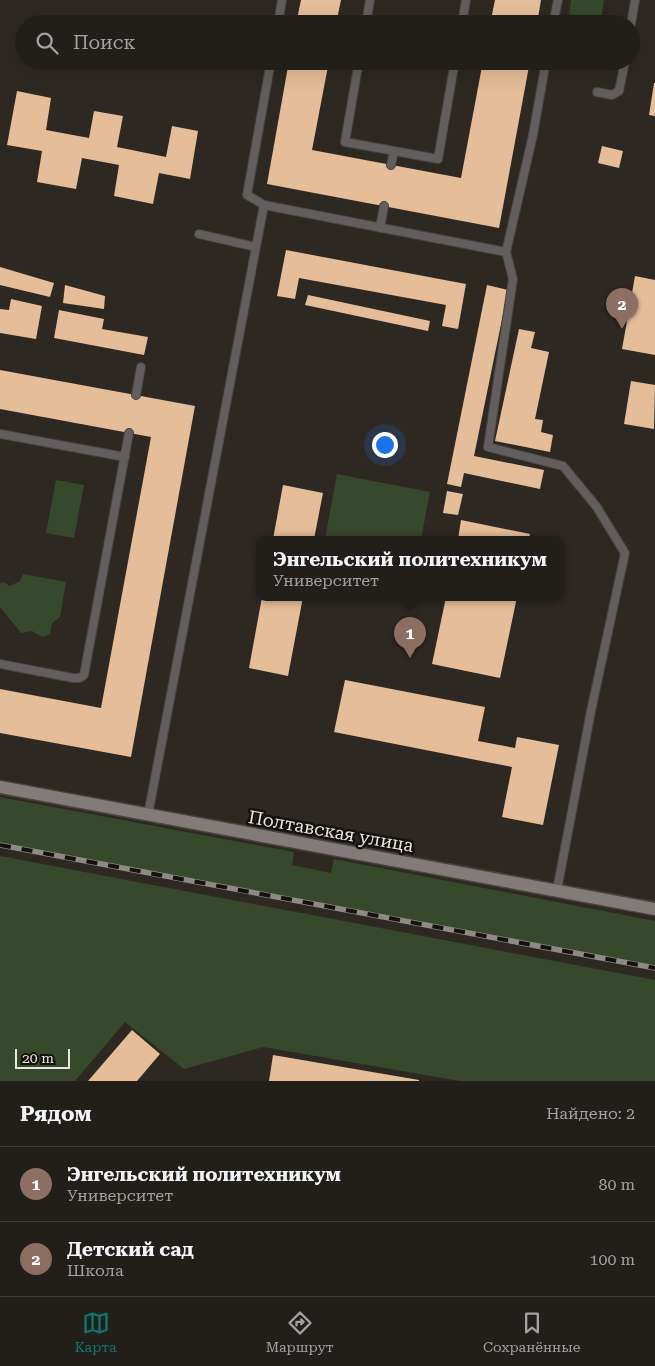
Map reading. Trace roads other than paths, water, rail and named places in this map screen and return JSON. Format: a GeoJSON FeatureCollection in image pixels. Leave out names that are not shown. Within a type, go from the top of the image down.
{"type":"FeatureCollection","features":[{"type":"Feature","properties":{"kind":"street","name":"Полтавская улица"},"geometry":{"type":"LineString","coordinates":[[0,787],[655,909]]}},
{"type":"Feature","properties":{"kind":"lane"},"geometry":{"type":"LineString","coordinates":[[280,15],[282,0]]}},
{"type":"Feature","properties":{"kind":"lane"},"geometry":{"type":"LineString","coordinates":[[368,15],[370,0]]}},
{"type":"Feature","properties":{"kind":"lane"},"geometry":{"type":"LineString","coordinates":[[464,15],[466,0]]}},
{"type":"Feature","properties":{"kind":"lane"},"geometry":{"type":"LineString","coordinates":[[556,15],[558,0]]}},
{"type":"Feature","properties":{"kind":"lane"},"geometry":{"type":"LineString","coordinates":[[632,15],[635,0]]}},
{"type":"Feature","properties":{"kind":"lane"},"geometry":{"type":"LineString","coordinates":[[270,70],[247,195],[264,205],[506,252]]}},
{"type":"Feature","properties":{"kind":"lane"},"geometry":{"type":"LineString","coordinates":[[357,70],[345,142],[438,159],[453,70]]}},
{"type":"Feature","properties":{"kind":"lane"},"geometry":{"type":"LineString","coordinates":[[544,70],[533,135],[506,252],[513,279],[488,447],[563,466],[596,506],[625,554],[591,711],[557,890]]}},
{"type":"Feature","properties":{"kind":"lane"},"geometry":{"type":"LineString","coordinates":[[597,92],[612,95],[619,91],[623,70]]}},
{"type":"Feature","properties":{"kind":"lane"},"geometry":{"type":"LineString","coordinates":[[391,165],[394,151]]}},
{"type":"Feature","properties":{"kind":"lane"},"geometry":{"type":"LineString","coordinates":[[148,815],[264,205]]}},
{"type":"Feature","properties":{"kind":"lane"},"geometry":{"type":"LineString","coordinates":[[380,228],[384,206]]}},
{"type":"Feature","properties":{"kind":"lane"},"geometry":{"type":"LineString","coordinates":[[199,234],[256,247]]}},
{"type":"Feature","properties":{"kind":"lane"},"geometry":{"type":"LineString","coordinates":[[136,395],[141,367]]}},
{"type":"Feature","properties":{"kind":"lane"},"geometry":{"type":"LineString","coordinates":[[0,664],[73,678],[80,678],[84,675],[129,433]]}},
{"type":"Feature","properties":{"kind":"lane"},"geometry":{"type":"LineString","coordinates":[[0,434],[125,458]]}},
{"type":"Feature","properties":{"kind":"railway"},"geometry":{"type":"LineString","coordinates":[[0,845],[655,968]]}},
{"type":"Feature","properties":{"kind":"place","name":"Детский сад"},"geometry":{"type":"Point","coordinates":[622,329]}},
{"type":"Feature","properties":{"kind":"place","name":"Энгельский политехникум"},"geometry":{"type":"Point","coordinates":[410,658]}}]}
